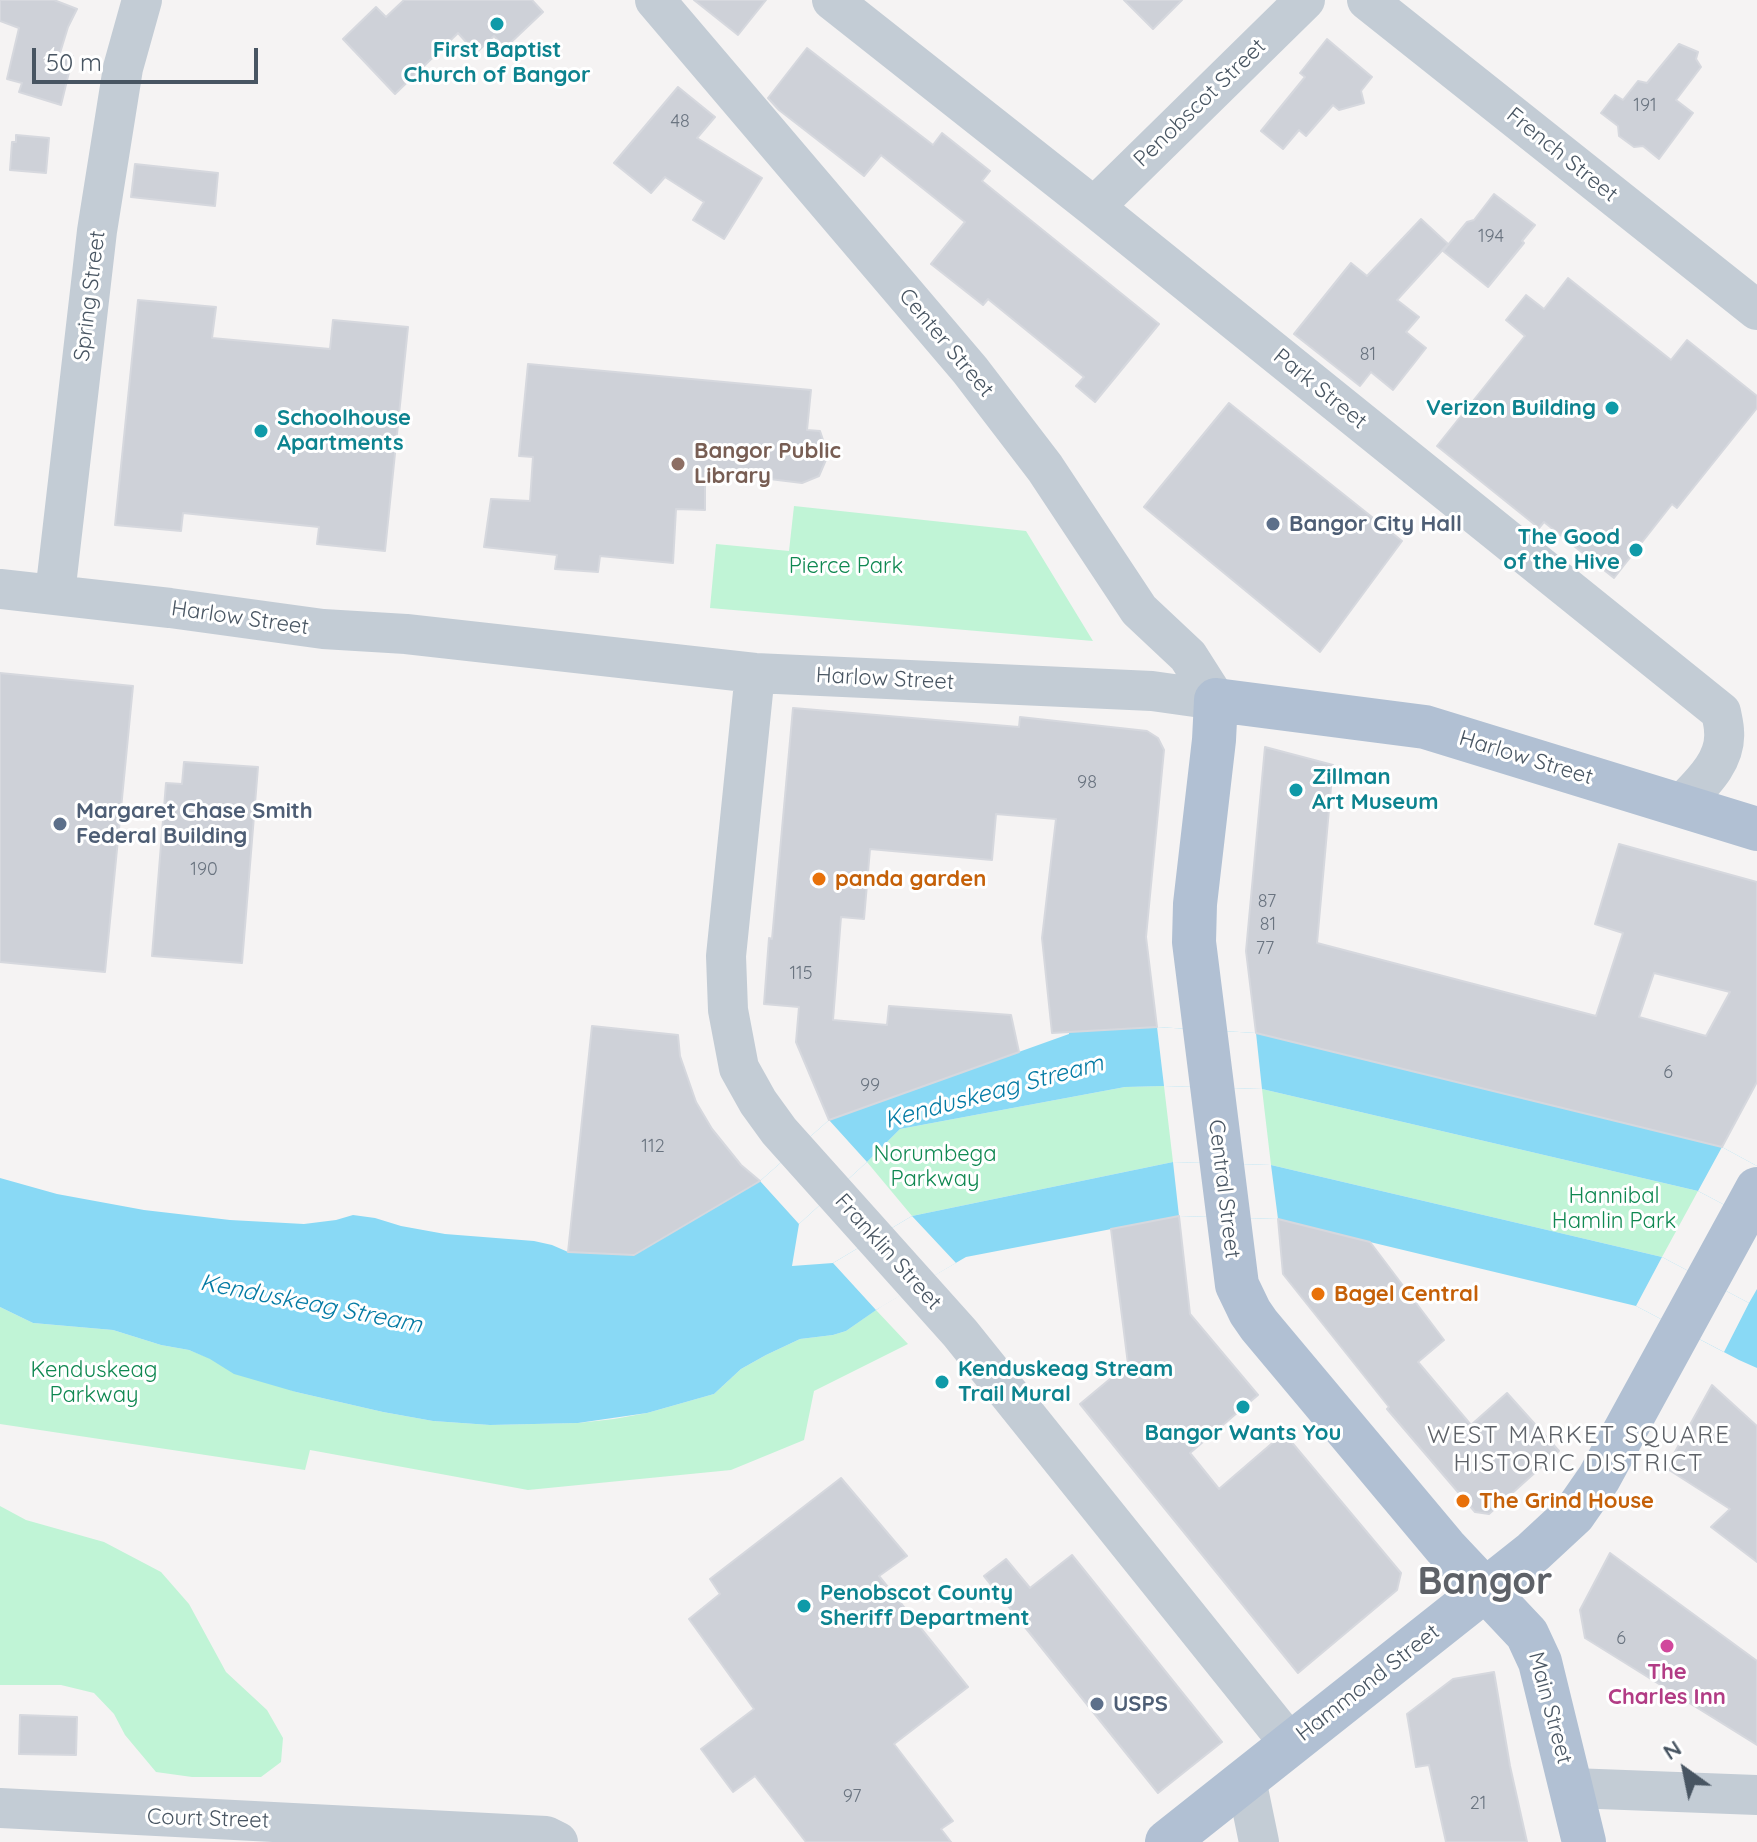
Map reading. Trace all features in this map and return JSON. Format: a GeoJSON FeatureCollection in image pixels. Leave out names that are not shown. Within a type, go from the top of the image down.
{"type":"FeatureCollection","features":[{"type":"Feature","properties":{"kind":"main road","name":"Harlow Street"},"geometry":{"type":"LineString","coordinates":[[1216,700],[1425,727],[1757,829]]}},
{"type":"Feature","properties":{"kind":"main road","name":"Central Street"},"geometry":{"type":"LineString","coordinates":[[1216,700],[1194,924],[1204,1030],[1237,1285],[1250,1312],[1445,1547],[1486,1589]]}},
{"type":"Feature","properties":{"kind":"main road","name":"Hammond Street"},"geometry":{"type":"LineString","coordinates":[[1167,1842],[1533,1552],[1574,1514],[1599,1478],[1750,1202]]}},
{"type":"Feature","properties":{"kind":"main road","name":"Main Street"},"geometry":{"type":"LineString","coordinates":[[1486,1589],[1521,1626],[1537,1652],[1584,1842]]}},
{"type":"Feature","properties":{"kind":"street","name":"Spring Street"},"geometry":{"type":"LineString","coordinates":[[55,594],[97,231],[123,68],[142,0]]}},
{"type":"Feature","properties":{"kind":"street","name":"Center Street"},"geometry":{"type":"LineString","coordinates":[[655,0],[970,370],[1045,468],[1139,610],[1188,656],[1216,700]]}},
{"type":"Feature","properties":{"kind":"street","name":"Park Street"},"geometry":{"type":"LineString","coordinates":[[832,0],[1721,712],[1725,734],[1721,755],[1707,778],[1680,806]]}},
{"type":"Feature","properties":{"kind":"street","name":"Penobscot Street"},"geometry":{"type":"LineString","coordinates":[[1094,207],[1305,0]]}},
{"type":"Feature","properties":{"kind":"street","name":"French Street"},"geometry":{"type":"LineString","coordinates":[[1367,0],[1757,310]]}},
{"type":"Feature","properties":{"kind":"street","name":"Harlow Street"},"geometry":{"type":"LineString","coordinates":[[0,589],[323,629],[406,634],[755,673],[1152,691],[1216,700]]}},
{"type":"Feature","properties":{"kind":"street","name":"Franklin Street"},"geometry":{"type":"LineString","coordinates":[[755,673],[726,956],[728,1010],[739,1068],[768,1117],[960,1333],[1290,1744]]}},
{"type":"Feature","properties":{"kind":"street"},"geometry":{"type":"LineString","coordinates":[[1246,1779],[1259,1842]]}},
{"type":"Feature","properties":{"kind":"street"},"geometry":{"type":"LineString","coordinates":[[1572,1788],[1757,1795]]}},
{"type":"Feature","properties":{"kind":"street","name":"Court Street"},"geometry":{"type":"LineString","coordinates":[[0,1808],[137,1829],[204,1818],[546,1836],[558,1842]]}},
{"type":"Feature","properties":{"kind":"green space","name":"Pierce Park"},"geometry":{"type":"Polygon","coordinates":[[[794,506],[1026,531],[1093,641],[710,608],[716,544],[789,551],[794,506]]]}},
{"type":"Feature","properties":{"kind":"green space","name":"Norumbega Parkway"},"geometry":{"type":"Polygon","coordinates":[[[1164,1086],[1173,1162],[912,1216],[867,1162],[900,1129],[1125,1087],[1164,1086]]]}},
{"type":"Feature","properties":{"kind":"green space","name":"Hannibal Hamlin Park"},"geometry":{"type":"Polygon","coordinates":[[[1262,1089],[1698,1191],[1662,1257],[1271,1165],[1262,1089]]]}},
{"type":"Feature","properties":{"kind":"green space","name":"Kenduskeag Parkway"},"geometry":{"type":"Polygon","coordinates":[[[0,1307],[33,1323],[113,1330],[189,1350],[296,1392],[433,1421],[490,1425],[614,1419],[714,1394],[741,1369],[766,1355],[800,1339],[846,1331],[876,1310],[908,1344],[814,1391],[804,1440],[731,1470],[528,1490],[310,1450],[305,1470],[0,1424],[0,1307]]]}},
{"type":"Feature","properties":{"kind":"green space"},"geometry":{"type":"Polygon","coordinates":[[[0,1506],[26,1520],[104,1542],[161,1572],[189,1604],[226,1672],[267,1710],[283,1738],[281,1762],[261,1777],[192,1777],[156,1772],[125,1735],[114,1714],[94,1693],[61,1685],[0,1685],[0,1506]]]}},
{"type":"Feature","properties":{"kind":"water","name":"Kenduskeag Stream"},"geometry":{"type":"Polygon","coordinates":[[[1157,1027],[1256,1033],[1722,1147],[1757,1166],[1757,1222],[1698,1191],[1262,1089],[1125,1087],[900,1129],[799,1224],[792,1266],[833,1263],[912,1216],[1173,1162],[1271,1165],[1662,1257],[1749,1303],[1757,1289],[1757,1368],[1636,1306],[1278,1219],[1179,1216],[966,1257],[846,1331],[800,1339],[766,1355],[741,1369],[714,1394],[647,1413],[578,1423],[490,1425],[433,1421],[383,1412],[234,1374],[189,1350],[113,1330],[33,1323],[0,1307],[0,1178],[57,1194],[144,1210],[230,1220],[304,1224],[353,1215],[445,1234],[534,1241],[568,1252],[634,1255],[760,1181],[829,1120],[1069,1032],[1157,1027]]]}},
{"type":"Feature","properties":{"kind":"pier"},"geometry":{"type":"Polygon","coordinates":[[[1157,1027],[1256,1033],[1262,1089],[1164,1086],[1157,1027]]]}},
{"type":"Feature","properties":{"kind":"pier"},"geometry":{"type":"Polygon","coordinates":[[[829,1120],[867,1162],[799,1224],[760,1181],[829,1120]]]}},
{"type":"Feature","properties":{"kind":"pier"},"geometry":{"type":"Polygon","coordinates":[[[1722,1147],[1757,1166],[1757,1222],[1698,1191],[1722,1147]]]}},
{"type":"Feature","properties":{"kind":"pier"},"geometry":{"type":"Polygon","coordinates":[[[1173,1162],[1271,1165],[1278,1219],[1179,1216],[1173,1162]]]}},
{"type":"Feature","properties":{"kind":"pier"},"geometry":{"type":"Polygon","coordinates":[[[912,1216],[956,1263],[876,1310],[833,1263],[912,1216]]]}},
{"type":"Feature","properties":{"kind":"pier"},"geometry":{"type":"Polygon","coordinates":[[[1662,1257],[1749,1303],[1724,1352],[1636,1306],[1662,1257]]]}},
{"type":"Feature","properties":{"kind":"building"},"geometry":{"type":"Polygon","coordinates":[[[0,0],[54,0],[77,9],[60,53],[73,56],[61,105],[19,92],[22,83],[7,79],[19,28],[0,21],[0,0]]]}},
{"type":"Feature","properties":{"kind":"building"},"geometry":{"type":"Polygon","coordinates":[[[404,0],[532,0],[543,12],[505,48],[494,36],[476,53],[458,33],[395,94],[343,39],[376,7],[386,17],[404,0]]]}},
{"type":"Feature","properties":{"kind":"building"},"geometry":{"type":"Polygon","coordinates":[[[694,0],[766,0],[738,35],[694,0]]]}},
{"type":"Feature","properties":{"kind":"building"},"geometry":{"type":"Polygon","coordinates":[[[1124,0],[1182,0],[1153,29],[1124,0]]]}},
{"type":"Feature","properties":{"kind":"building"},"geometry":{"type":"Polygon","coordinates":[[[1327,39],[1372,77],[1361,91],[1364,103],[1339,110],[1333,105],[1306,136],[1299,130],[1283,149],[1261,131],[1305,77],[1300,73],[1327,39]]]}},
{"type":"Feature","properties":{"kind":"building"},"geometry":{"type":"Polygon","coordinates":[[[1679,44],[1698,52],[1696,59],[1701,67],[1676,100],[1693,113],[1659,159],[1643,146],[1634,147],[1619,136],[1618,126],[1601,113],[1615,95],[1623,100],[1638,81],[1647,83],[1679,44]]]}},
{"type":"Feature","properties":{"kind":"building"},"geometry":{"type":"Polygon","coordinates":[[[807,48],[933,145],[942,133],[990,171],[982,181],[1159,324],[1095,402],[1076,386],[1084,377],[988,299],[983,305],[931,264],[965,222],[881,155],[864,176],[768,98],[807,48]]]}},
{"type":"Feature","properties":{"kind":"building"},"geometry":{"type":"Polygon","coordinates":[[[678,87],[715,117],[697,138],[762,178],[724,239],[693,220],[704,202],[665,177],[651,193],[614,163],[678,87]]]}},
{"type":"Feature","properties":{"kind":"building"},"geometry":{"type":"Polygon","coordinates":[[[16,135],[49,138],[46,173],[10,170],[12,142],[16,142],[16,135]]]}},
{"type":"Feature","properties":{"kind":"building"},"geometry":{"type":"Polygon","coordinates":[[[135,164],[218,173],[215,206],[131,197],[135,164]]]}},
{"type":"Feature","properties":{"kind":"building"},"geometry":{"type":"Polygon","coordinates":[[[1494,194],[1535,225],[1488,287],[1443,251],[1467,222],[1474,220],[1494,194]]]}},
{"type":"Feature","properties":{"kind":"building"},"geometry":{"type":"Polygon","coordinates":[[[1421,219],[1448,244],[1397,300],[1419,317],[1406,332],[1426,348],[1393,390],[1371,372],[1360,386],[1294,334],[1351,263],[1367,276],[1421,219]]]}},
{"type":"Feature","properties":{"kind":"building","name":"Verizon Building"},"geometry":{"type":"Polygon","coordinates":[[[1568,278],[1671,360],[1687,340],[1757,396],[1757,408],[1677,508],[1672,504],[1614,578],[1544,522],[1539,528],[1437,446],[1525,336],[1506,320],[1526,295],[1544,309],[1568,278]]]}},
{"type":"Feature","properties":{"kind":"building","name":"Schoolhouse Apartments"},"geometry":{"type":"Polygon","coordinates":[[[138,300],[216,307],[212,338],[330,349],[333,320],[408,327],[385,551],[317,544],[319,527],[183,513],[181,531],[115,525],[138,300]]]}},
{"type":"Feature","properties":{"kind":"building","name":"Bangor Public Library"},"geometry":{"type":"Polygon","coordinates":[[[528,364],[811,390],[807,430],[820,431],[828,455],[819,476],[802,483],[705,471],[705,510],[676,509],[673,563],[600,556],[598,572],[555,569],[557,555],[484,547],[491,499],[530,501],[533,457],[519,456],[528,364]]]}},
{"type":"Feature","properties":{"kind":"building","name":"Bangor City Hall"},"geometry":{"type":"Polygon","coordinates":[[[1229,403],[1402,541],[1320,652],[1144,507],[1229,403]]]}},
{"type":"Feature","properties":{"kind":"building","name":"Margaret Chase Smith Federal Building"},"geometry":{"type":"Polygon","coordinates":[[[0,673],[133,686],[105,972],[0,962],[0,673]]]}},
{"type":"Feature","properties":{"kind":"building"},"geometry":{"type":"Polygon","coordinates":[[[793,708],[1019,727],[1020,717],[1147,731],[1158,738],[1164,750],[1146,937],[1157,1027],[1052,1033],[1042,938],[1056,819],[996,814],[992,860],[870,849],[864,919],[841,917],[833,1020],[887,1025],[889,1006],[1011,1015],[1019,1052],[829,1120],[796,1042],[799,1007],[764,1004],[793,708]]]}},
{"type":"Feature","properties":{"kind":"building"},"geometry":{"type":"Polygon","coordinates":[[[1265,747],[1333,765],[1317,943],[1596,1016],[1623,933],[1595,924],[1619,844],[1757,882],[1757,1082],[1722,1147],[1256,1033],[1246,951],[1265,747]],[[1654,973],[1639,1017],[1706,1036],[1730,992],[1654,973]]]}},
{"type":"Feature","properties":{"kind":"building"},"geometry":{"type":"Polygon","coordinates":[[[184,762],[258,767],[242,963],[152,956],[166,783],[182,784],[184,762]]]}},
{"type":"Feature","properties":{"kind":"building"},"geometry":{"type":"Polygon","coordinates":[[[592,1026],[678,1035],[680,1056],[696,1102],[712,1129],[741,1165],[760,1181],[634,1255],[568,1252],[592,1026]]]}},
{"type":"Feature","properties":{"kind":"building"},"geometry":{"type":"Polygon","coordinates":[[[1179,1216],[1190,1314],[1258,1395],[1190,1453],[1219,1489],[1284,1433],[1401,1573],[1397,1590],[1298,1673],[1080,1404],[1128,1364],[1111,1229],[1179,1216]]]}},
{"type":"Feature","properties":{"kind":"building"},"geometry":{"type":"Polygon","coordinates":[[[1278,1219],[1370,1242],[1444,1340],[1418,1362],[1471,1425],[1507,1393],[1559,1451],[1489,1514],[1475,1512],[1387,1409],[1389,1407],[1283,1274],[1278,1219]]]}},
{"type":"Feature","properties":{"kind":"building"},"geometry":{"type":"Polygon","coordinates":[[[1712,1385],[1757,1426],[1757,1562],[1711,1527],[1730,1509],[1666,1468],[1712,1385]]]}},
{"type":"Feature","properties":{"kind":"building"},"geometry":{"type":"Polygon","coordinates":[[[841,1478],[907,1556],[879,1576],[968,1687],[894,1744],[953,1821],[941,1829],[951,1842],[806,1842],[755,1776],[733,1792],[701,1749],[754,1709],[689,1619],[720,1594],[710,1579],[841,1478]]]}},
{"type":"Feature","properties":{"kind":"building","name":"The Charles Inn"},"geometry":{"type":"Polygon","coordinates":[[[1610,1553],[1757,1661],[1757,1745],[1585,1638],[1580,1610],[1610,1553]]]}},
{"type":"Feature","properties":{"kind":"building"},"geometry":{"type":"Polygon","coordinates":[[[1072,1555],[1222,1742],[1158,1793],[984,1576],[1006,1559],[1030,1588],[1072,1555]]]}},
{"type":"Feature","properties":{"kind":"building"},"geometry":{"type":"Polygon","coordinates":[[[1494,1672],[1527,1842],[1446,1842],[1429,1765],[1416,1767],[1407,1714],[1453,1679],[1494,1672]]]}},
{"type":"Feature","properties":{"kind":"building"},"geometry":{"type":"Polygon","coordinates":[[[20,1715],[77,1717],[76,1755],[19,1754],[20,1715]]]}},
{"type":"Feature","properties":{"kind":"place","name":"First Baptist Church of Bangor"},"geometry":{"type":"Point","coordinates":[497,24]}},
{"type":"Feature","properties":{"kind":"place","name":"Verizon Building"},"geometry":{"type":"Point","coordinates":[1612,408]}},
{"type":"Feature","properties":{"kind":"place","name":"Schoolhouse Apartments"},"geometry":{"type":"Point","coordinates":[261,431]}},
{"type":"Feature","properties":{"kind":"place","name":"Bangor Public Library"},"geometry":{"type":"Point","coordinates":[678,464]}},
{"type":"Feature","properties":{"kind":"place","name":"Bangor City Hall"},"geometry":{"type":"Point","coordinates":[1273,524]}},
{"type":"Feature","properties":{"kind":"place","name":"The Good of the Hive"},"geometry":{"type":"Point","coordinates":[1636,550]}},
{"type":"Feature","properties":{"kind":"place","name":"Zillman Art Museum"},"geometry":{"type":"Point","coordinates":[1296,790]}},
{"type":"Feature","properties":{"kind":"place","name":"Margaret Chase Smith Federal Building"},"geometry":{"type":"Point","coordinates":[60,824]}},
{"type":"Feature","properties":{"kind":"place","name":"panda garden"},"geometry":{"type":"Point","coordinates":[819,879]}},
{"type":"Feature","properties":{"kind":"place","name":"Bagel Central"},"geometry":{"type":"Point","coordinates":[1318,1294]}},
{"type":"Feature","properties":{"kind":"place","name":"Kenduskeag Stream Trail Mural"},"geometry":{"type":"Point","coordinates":[942,1382]}},
{"type":"Feature","properties":{"kind":"place","name":"Bangor Wants You"},"geometry":{"type":"Point","coordinates":[1243,1407]}},
{"type":"Feature","properties":{"kind":"place","name":"The Grind House"},"geometry":{"type":"Point","coordinates":[1463,1501]}},
{"type":"Feature","properties":{"kind":"place","name":"Penobscot County Sheriff Department"},"geometry":{"type":"Point","coordinates":[804,1606]}},
{"type":"Feature","properties":{"kind":"place","name":"The Charles Inn"},"geometry":{"type":"Point","coordinates":[1667,1646]}},
{"type":"Feature","properties":{"kind":"place","name":"USPS"},"geometry":{"type":"Point","coordinates":[1097,1704]}},
{"type":"Feature","properties":{"kind":"district","name":"WEST MARKET SQUARE HISTORIC DISTRICT"},"geometry":{"type":"Point","coordinates":[1579,1450]}},
{"type":"Feature","properties":{"kind":"district","name":"Bangor"},"geometry":{"type":"Point","coordinates":[1485,1583]}}]}
